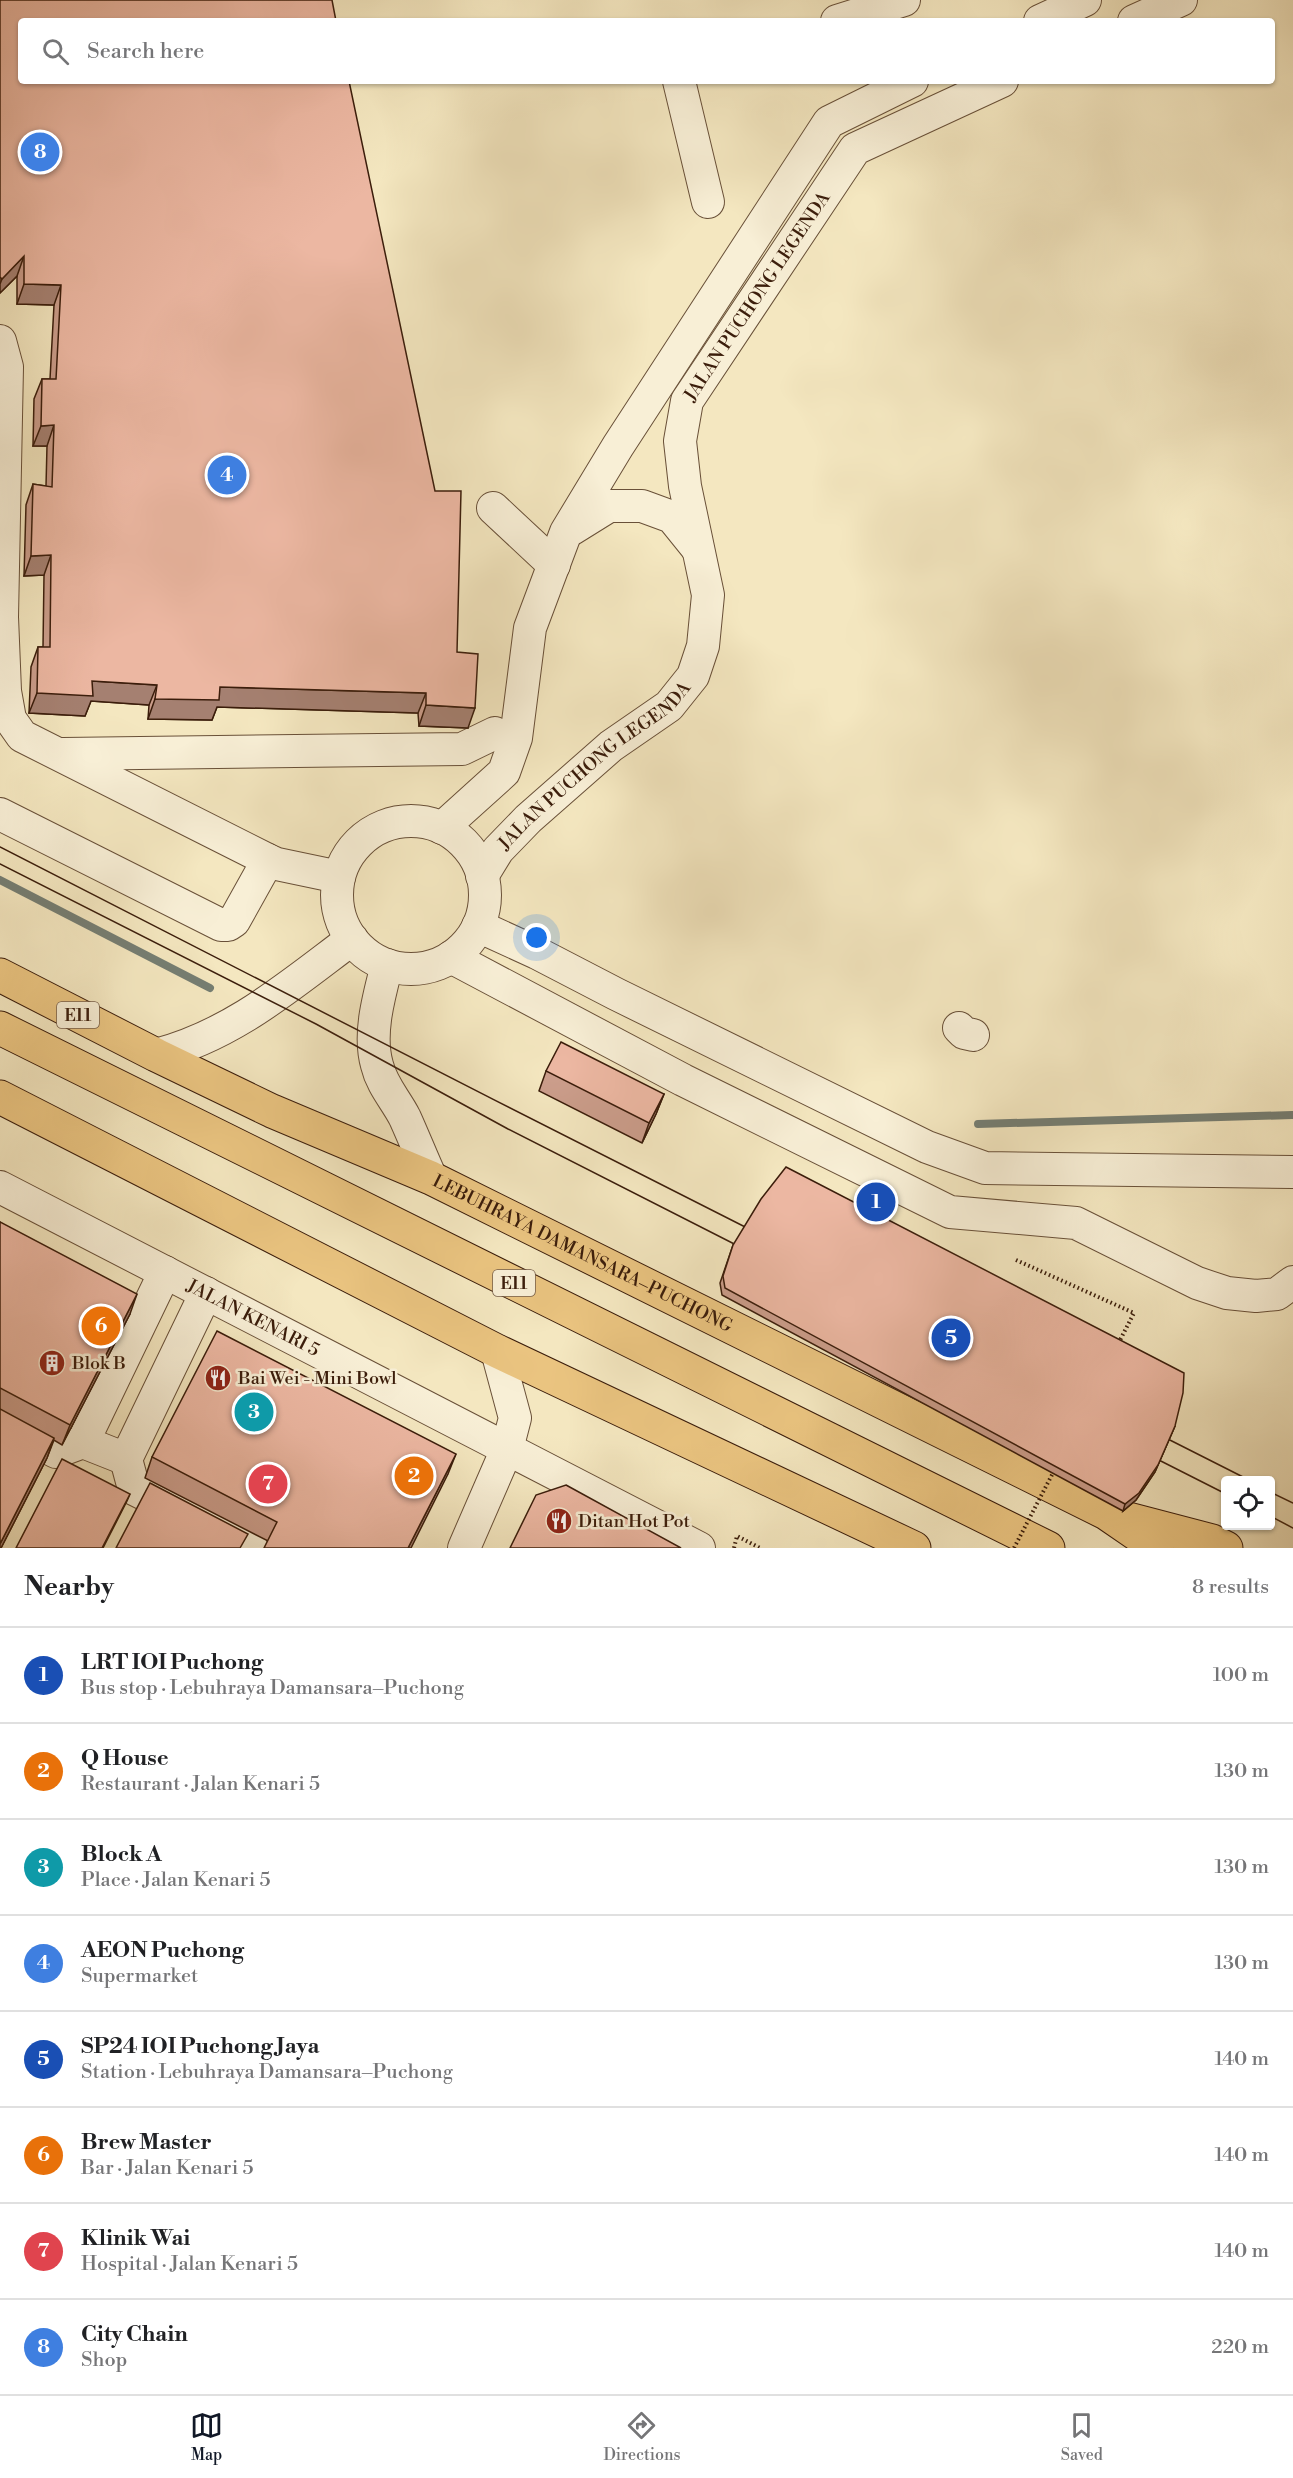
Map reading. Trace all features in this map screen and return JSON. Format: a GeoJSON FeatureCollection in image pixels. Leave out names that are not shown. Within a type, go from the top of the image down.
{"type":"FeatureCollection","features":[{"type":"Feature","properties":{"kind":"highway","name":"LEBUHRAYA DAMANSARA–PUCHONG"},"geometry":{"type":"LineString","coordinates":[[0,975],[272,1111],[431,1178],[1106,1513],[1157,1548]]}},
{"type":"Feature","properties":{"kind":"highway","name":"E11"},"geometry":{"type":"LineString","coordinates":[[0,1028],[1034,1546]]}},
{"type":"Feature","properties":{"kind":"highway"},"geometry":{"type":"LineString","coordinates":[[0,1097],[497,1351],[914,1548]]}},
{"type":"Feature","properties":{"kind":"highway"},"geometry":{"type":"LineString","coordinates":[[1106,1513],[1212,1541],[1226,1548]]}},
{"type":"Feature","properties":{"kind":"street"},"geometry":{"type":"LineString","coordinates":[[847,18],[904,0]]}},
{"type":"Feature","properties":{"kind":"street"},"geometry":{"type":"LineString","coordinates":[[1046,18],[1085,0]]}},
{"type":"Feature","properties":{"kind":"street"},"geometry":{"type":"LineString","coordinates":[[1141,18],[1181,0]]}},
{"type":"Feature","properties":{"kind":"street"},"geometry":{"type":"LineString","coordinates":[[680,84],[708,202]]}},
{"type":"Feature","properties":{"kind":"street","name":"JALAN PUCHONG LEGENDA"},"geometry":{"type":"LineString","coordinates":[[442,828],[504,772],[516,738],[530,628],[566,532],[618,446],[829,122],[906,84]]}},
{"type":"Feature","properties":{"kind":"street","name":"JALAN PUCHONG LEGENDA"},"geometry":{"type":"LineString","coordinates":[[482,876],[498,850],[528,819],[611,746],[669,706],[693,676],[703,646],[708,595],[697,549],[680,441],[687,401],[855,149],[996,84]]}},
{"type":"Feature","properties":{"kind":"street"},"geometry":{"type":"LineString","coordinates":[[0,341],[6,367],[7,395],[2,617],[17,690],[10,718],[22,736],[268,860],[339,878]]}},
{"type":"Feature","properties":{"kind":"street"},"geometry":{"type":"LineString","coordinates":[[566,532],[609,506],[642,506],[672,517],[697,549]]}},
{"type":"Feature","properties":{"kind":"street"},"geometry":{"type":"LineString","coordinates":[[493,508],[554,565]]}},
{"type":"Feature","properties":{"kind":"street"},"geometry":{"type":"LineString","coordinates":[[59,754],[462,749],[495,733]]}},
{"type":"Feature","properties":{"kind":"street"},"geometry":{"type":"LineString","coordinates":[[0,814],[221,925],[234,921],[268,860]]}},
{"type":"Feature","properties":{"kind":"street"},"geometry":{"type":"LineString","coordinates":[[399,821],[421,821],[442,828],[460,839],[474,856],[482,876],[484,902],[478,926],[467,943],[451,957],[431,966],[409,969],[387,965],[362,951],[341,920],[337,899],[339,878],[347,857],[361,840],[379,828],[399,821]]}},
{"type":"Feature","properties":{"kind":"street"},"geometry":{"type":"LineString","coordinates":[[478,926],[537,953],[927,1147],[985,1168],[1293,1172]]}},
{"type":"Feature","properties":{"kind":"street"},"geometry":{"type":"LineString","coordinates":[[156,1055],[200,1041],[244,1018],[352,939]]}},
{"type":"Feature","properties":{"kind":"street"},"geometry":{"type":"LineString","coordinates":[[451,957],[683,1080],[951,1212],[1076,1223],[1197,1283],[1227,1293],[1256,1296],[1277,1294],[1293,1282]]}},
{"type":"Feature","properties":{"kind":"street"},"geometry":{"type":"LineString","coordinates":[[387,965],[376,1015],[374,1039],[376,1064],[384,1085],[404,1117],[431,1178]]}},
{"type":"Feature","properties":{"kind":"street","name":"JALAN KENARI 5"},"geometry":{"type":"LineString","coordinates":[[0,1187],[699,1548]]}},
{"type":"Feature","properties":{"kind":"street"},"geometry":{"type":"LineString","coordinates":[[83,1442],[165,1272]]}},
{"type":"Feature","properties":{"kind":"street"},"geometry":{"type":"LineString","coordinates":[[206,1293],[126,1459],[134,1489],[252,1548]]}},
{"type":"Feature","properties":{"kind":"street"},"geometry":{"type":"LineString","coordinates":[[464,1548],[507,1449],[515,1418],[497,1351]]}},
{"type":"Feature","properties":{"kind":"street"},"geometry":{"type":"LineString","coordinates":[[0,1423],[56,1452],[83,1442],[126,1459]]}},
{"type":"Feature","properties":{"kind":"path"},"geometry":{"type":"LineString","coordinates":[[1016,1260],[1134,1313],[1118,1344]]}},
{"type":"Feature","properties":{"kind":"path"},"geometry":{"type":"LineString","coordinates":[[1034,1546],[1060,1459]]}},
{"type":"Feature","properties":{"kind":"path"},"geometry":{"type":"LineString","coordinates":[[734,1548],[737,1536],[760,1548]]}},
{"type":"Feature","properties":{"kind":"building"},"geometry":{"type":"Polygon","coordinates":[[[0,0],[332,0],[335,18],[18,18],[18,84],[350,84],[435,491],[461,491],[457,652],[478,654],[475,708],[426,705],[426,693],[220,687],[219,700],[155,699],[157,685],[92,681],[93,696],[37,693],[38,647],[50,647],[51,555],[31,556],[33,484],[52,487],[54,425],[41,426],[42,379],[56,379],[61,285],[24,284],[24,256],[2,279],[0,277],[0,0]]]}},
{"type":"Feature","properties":{"kind":"building"},"geometry":{"type":"Polygon","coordinates":[[[561,1042],[664,1094],[649,1123],[546,1071],[561,1042]]]}},
{"type":"Feature","properties":{"kind":"building"},"geometry":{"type":"Polygon","coordinates":[[[786,1167],[1184,1373],[1183,1393],[1175,1426],[1158,1465],[1139,1493],[1125,1504],[725,1288],[723,1276],[733,1245],[761,1199],[786,1167]]]}},
{"type":"Feature","properties":{"kind":"building","name":"Blok B"},"geometry":{"type":"Polygon","coordinates":[[[0,1222],[137,1294],[70,1425],[0,1388],[0,1222]]]}},
{"type":"Feature","properties":{"kind":"building"},"geometry":{"type":"Polygon","coordinates":[[[217,1331],[456,1454],[408,1548],[264,1548],[277,1522],[152,1457],[217,1331]]]}},
{"type":"Feature","properties":{"kind":"building"},"geometry":{"type":"Polygon","coordinates":[[[0,1409],[54,1438],[0,1544],[0,1409]]]}},
{"type":"Feature","properties":{"kind":"building"},"geometry":{"type":"Polygon","coordinates":[[[62,1459],[130,1494],[102,1548],[16,1548],[62,1459]]]}},
{"type":"Feature","properties":{"kind":"building"},"geometry":{"type":"Polygon","coordinates":[[[150,1483],[248,1534],[240,1548],[116,1548],[150,1483]]]}},
{"type":"Feature","properties":{"kind":"building"},"geometry":{"type":"Polygon","coordinates":[[[566,1485],[681,1548],[510,1548],[536,1495],[566,1485]]]}},
{"type":"Feature","properties":{"kind":"waterway"},"geometry":{"type":"LineString","coordinates":[[0,880],[210,988]]}},
{"type":"Feature","properties":{"kind":"waterway"},"geometry":{"type":"LineString","coordinates":[[978,1124],[1292,1115]]}},
{"type":"Feature","properties":{"kind":"tram line"},"geometry":{"type":"LineString","coordinates":[[0,847],[759,1234]]}},
{"type":"Feature","properties":{"kind":"tram line"},"geometry":{"type":"LineString","coordinates":[[0,864],[316,1024],[508,1129],[750,1252]]}},
{"type":"Feature","properties":{"kind":"tram line"},"geometry":{"type":"LineString","coordinates":[[1156,1433],[1241,1476]]}},
{"type":"Feature","properties":{"kind":"tram line"},"geometry":{"type":"LineString","coordinates":[[1145,1453],[1221,1491]]}},
{"type":"Feature","properties":{"kind":"tram line"},"geometry":{"type":"LineString","coordinates":[[1275,1494],[1293,1503]]}},
{"type":"Feature","properties":{"kind":"tram line"},"geometry":{"type":"LineString","coordinates":[[1275,1519],[1293,1528]]}},
{"type":"Feature","properties":{"kind":"place","name":"City Chain"},"geometry":{"type":"Point","coordinates":[40,152]}},
{"type":"Feature","properties":{"kind":"place","name":"AEON Puchong"},"geometry":{"type":"Point","coordinates":[227,475]}},
{"type":"Feature","properties":{"kind":"place","name":"LRT IOI Puchong"},"geometry":{"type":"Point","coordinates":[876,1202]}},
{"type":"Feature","properties":{"kind":"place","name":"Brew Master"},"geometry":{"type":"Point","coordinates":[101,1326]}},
{"type":"Feature","properties":{"kind":"place","name":"SP24 IOI Puchong Jaya"},"geometry":{"type":"Point","coordinates":[951,1338]}},
{"type":"Feature","properties":{"kind":"place","name":"Blok B"},"geometry":{"type":"Point","coordinates":[52,1363]}},
{"type":"Feature","properties":{"kind":"place","name":"Bai Wei - Mini Bowl"},"geometry":{"type":"Point","coordinates":[218,1378]}},
{"type":"Feature","properties":{"kind":"place","name":"Block A"},"geometry":{"type":"Point","coordinates":[254,1412]}},
{"type":"Feature","properties":{"kind":"place","name":"Q House"},"geometry":{"type":"Point","coordinates":[414,1476]}},
{"type":"Feature","properties":{"kind":"place","name":"Klinik Wai"},"geometry":{"type":"Point","coordinates":[268,1484]}},
{"type":"Feature","properties":{"kind":"place","name":"Ditan Hot Pot"},"geometry":{"type":"Point","coordinates":[559,1521]}}]}
